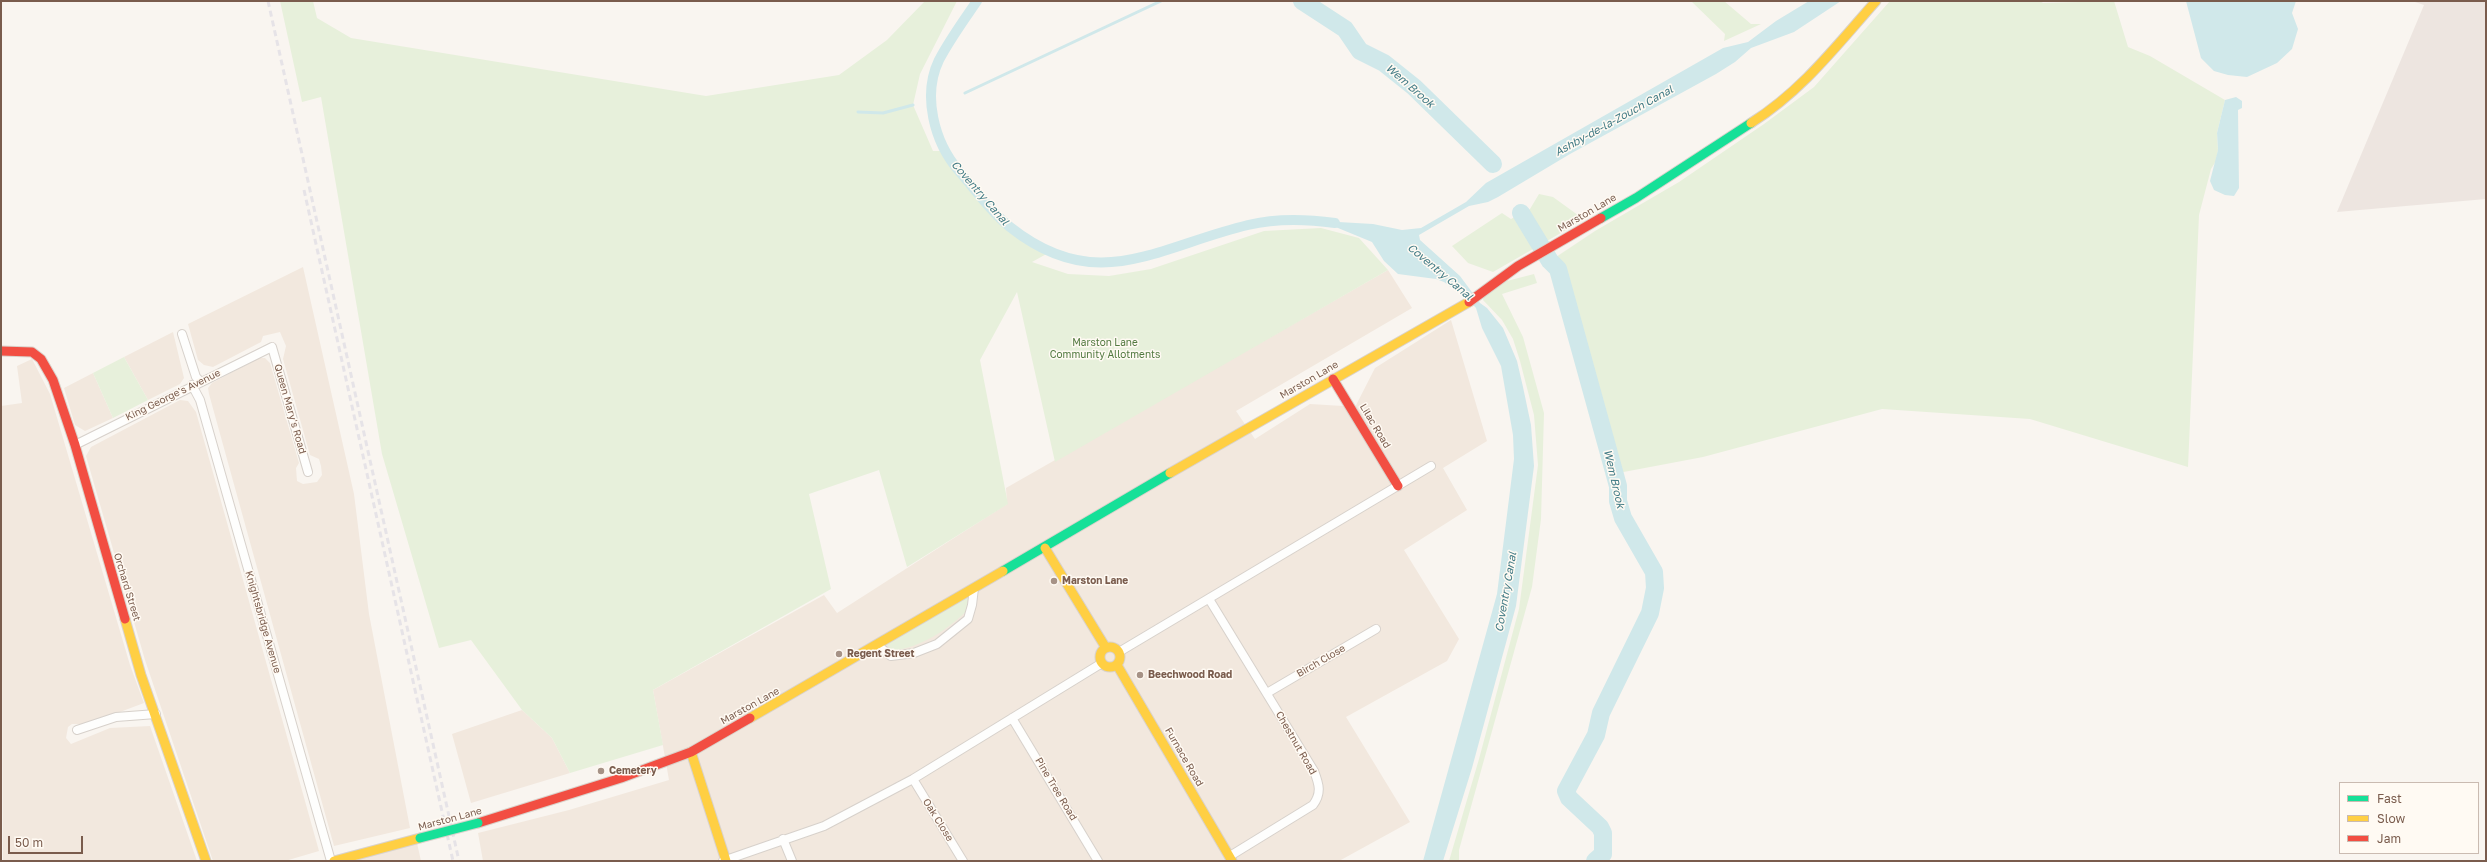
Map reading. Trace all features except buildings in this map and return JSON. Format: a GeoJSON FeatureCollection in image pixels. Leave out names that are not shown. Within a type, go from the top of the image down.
{"type":"FeatureCollection","features":[{"type":"Feature","properties":{"kind":"street","name":"Marston Lane"},"geometry":{"type":"LineString","coordinates":[[332,861],[478,823],[621,778],[691,752],[1045,548],[1333,378],[1466,305],[1482,291],[1537,255],[1636,198],[1690,161],[1770,112],[1803,84],[1876,1]]}},
{"type":"Feature","properties":{"kind":"street","name":"Knightsbridge Avenue"},"geometry":{"type":"LineString","coordinates":[[182,334],[196,377],[200,400],[332,861]]}},
{"type":"Feature","properties":{"kind":"street","name":"King George's Avenue"},"geometry":{"type":"LineString","coordinates":[[74,445],[196,383],[272,347]]}},
{"type":"Feature","properties":{"kind":"street","name":"Queen Mary's Road"},"geometry":{"type":"LineString","coordinates":[[272,347],[308,472]]}},
{"type":"Feature","properties":{"kind":"street","name":"Orchard Street"},"geometry":{"type":"LineString","coordinates":[[1,351],[18,350],[32,352],[41,359],[53,380],[74,445],[141,675],[156,714],[206,861]]}},
{"type":"Feature","properties":{"kind":"street","name":"Lilac Road"},"geometry":{"type":"LineString","coordinates":[[1333,378],[1398,486]]}},
{"type":"Feature","properties":{"kind":"street"},"geometry":{"type":"LineString","coordinates":[[1119,652],[1431,466]]}},
{"type":"Feature","properties":{"kind":"street"},"geometry":{"type":"LineString","coordinates":[[1045,548],[1106,648]]}},
{"type":"Feature","properties":{"kind":"street"},"geometry":{"type":"LineString","coordinates":[[877,645],[891,656],[914,653],[937,644],[968,619],[972,605],[974,588]]}},
{"type":"Feature","properties":{"kind":"street","name":"Chestnut Road"},"geometry":{"type":"LineString","coordinates":[[1209,599],[1314,771],[1319,784],[1319,797],[1313,805],[1231,858]]}},
{"type":"Feature","properties":{"kind":"street","name":"Birch Close"},"geometry":{"type":"LineString","coordinates":[[1267,693],[1376,630]]}},
{"type":"Feature","properties":{"kind":"street"},"geometry":{"type":"LineString","coordinates":[[1106,648],[1115,648],[1119,652],[1120,660],[1118,665],[1109,668],[1102,663],[1101,653],[1106,648]]}},
{"type":"Feature","properties":{"kind":"street"},"geometry":{"type":"LineString","coordinates":[[691,752],[725,861],[783,839],[824,826],[913,779],[1102,663]]}},
{"type":"Feature","properties":{"kind":"street","name":"Furnace Road"},"geometry":{"type":"LineString","coordinates":[[1118,665],[1231,858]]}},
{"type":"Feature","properties":{"kind":"street"},"geometry":{"type":"LineString","coordinates":[[77,730],[116,717],[156,714]]}},
{"type":"Feature","properties":{"kind":"street","name":"Pine Tree Road"},"geometry":{"type":"LineString","coordinates":[[1012,718],[1098,861]]}},
{"type":"Feature","properties":{"kind":"street","name":"Oak Close"},"geometry":{"type":"LineString","coordinates":[[913,779],[963,861]]}},
{"type":"Feature","properties":{"kind":"street"},"geometry":{"type":"LineString","coordinates":[[783,839],[792,861]]}},
{"type":"Feature","properties":{"kind":"shaded area"},"geometry":{"type":"Polygon","coordinates":[[[2412,1],[2486,1],[2486,199],[2337,212],[2424,5],[2412,1]]]}},
{"type":"Feature","properties":{"kind":"shaded area"},"geometry":{"type":"Polygon","coordinates":[[[303,267],[354,494],[369,614],[410,828],[334,846],[208,388],[212,383],[259,358],[265,358],[270,363],[299,463],[296,468],[297,481],[303,484],[317,482],[322,475],[321,466],[319,459],[310,455],[283,359],[286,346],[280,332],[263,336],[261,342],[213,367],[204,365],[198,360],[188,324],[303,267]]]}},
{"type":"Feature","properties":{"kind":"shaded area"},"geometry":{"type":"Polygon","coordinates":[[[1388,270],[1412,308],[1236,411],[1255,439],[1310,404],[1343,406],[1351,415],[1375,368],[1451,320],[1487,441],[1443,468],[1467,510],[1404,550],[1459,639],[1447,661],[1346,717],[1410,822],[1339,861],[483,861],[478,833],[569,810],[669,780],[653,690],[824,595],[837,613],[1007,504],[1006,488],[1388,270]]]}},
{"type":"Feature","properties":{"kind":"shaded area"},"geometry":{"type":"Polygon","coordinates":[[[173,332],[184,378],[180,384],[148,400],[124,357],[173,332]]]}},
{"type":"Feature","properties":{"kind":"shaded area"},"geometry":{"type":"Polygon","coordinates":[[[32,359],[50,394],[130,665],[144,703],[88,724],[72,724],[68,727],[66,738],[71,744],[110,728],[150,726],[197,861],[3,861],[1,406],[22,403],[17,366],[32,359]]]}},
{"type":"Feature","properties":{"kind":"shaded area"},"geometry":{"type":"Polygon","coordinates":[[[93,373],[113,418],[85,431],[75,425],[64,388],[93,373]]]}},
{"type":"Feature","properties":{"kind":"shaded area"},"geometry":{"type":"Polygon","coordinates":[[[180,400],[188,401],[196,412],[319,851],[285,861],[213,861],[145,660],[86,456],[91,447],[180,400]]]}},
{"type":"Feature","properties":{"kind":"shaded area"},"geometry":{"type":"Polygon","coordinates":[[[522,710],[552,738],[570,773],[471,803],[452,734],[522,710]]]}},
{"type":"Feature","properties":{"kind":"shaded area"},"geometry":{"type":"Polygon","coordinates":[[[417,843],[421,861],[349,861],[417,843]]]}},
{"type":"Feature","properties":{"kind":"green space","name":"Marston Lane Community Allotments"},"geometry":{"type":"Polygon","coordinates":[[[280,1],[313,1],[317,18],[351,38],[706,96],[839,75],[887,40],[925,1],[957,1],[920,74],[913,105],[933,151],[945,151],[1009,226],[1050,252],[1032,262],[1068,274],[1109,276],[1151,269],[1264,231],[1321,228],[1359,238],[1388,270],[1055,462],[1017,292],[980,360],[1008,504],[907,567],[879,470],[809,494],[831,589],[653,690],[663,745],[570,773],[552,738],[522,710],[471,640],[439,648],[382,454],[321,97],[302,102],[280,1]]]}},
{"type":"Feature","properties":{"kind":"green space"},"geometry":{"type":"Polygon","coordinates":[[[1691,1],[1724,1],[1751,24],[1761,24],[1724,41],[1725,34],[1691,1]]]}},
{"type":"Feature","properties":{"kind":"green space"},"geometry":{"type":"Polygon","coordinates":[[[1890,1],[2040,1],[2043,3],[2114,1],[2128,47],[2150,56],[2225,100],[2217,133],[2218,150],[2216,161],[2211,169],[2199,215],[2188,467],[2030,419],[1882,409],[1703,457],[1613,474],[1565,292],[1558,269],[1550,261],[1595,231],[1679,182],[1764,124],[1814,87],[1890,1]]]}},
{"type":"Feature","properties":{"kind":"green space"},"geometry":{"type":"Polygon","coordinates":[[[1539,194],[1553,197],[1582,218],[1580,222],[1493,272],[1468,263],[1452,246],[1502,213],[1511,219],[1530,209],[1539,194]]]}},
{"type":"Feature","properties":{"kind":"green space"},"geometry":{"type":"Polygon","coordinates":[[[1534,274],[1537,283],[1502,294],[1523,337],[1544,413],[1541,519],[1532,587],[1459,850],[1459,861],[1449,861],[1479,759],[1519,609],[1538,465],[1534,415],[1513,339],[1502,320],[1483,300],[1484,294],[1503,282],[1534,274]]]}},
{"type":"Feature","properties":{"kind":"green space"},"geometry":{"type":"Polygon","coordinates":[[[124,357],[148,400],[113,418],[93,373],[124,357]]]}},
{"type":"Feature","properties":{"kind":"green space"},"geometry":{"type":"Polygon","coordinates":[[[968,595],[968,610],[942,631],[924,641],[904,649],[892,651],[886,644],[968,595]]]}},
{"type":"Feature","properties":{"kind":"water","name":"Ashby-de-la-Zouch Canal"},"geometry":{"type":"Polygon","coordinates":[[[1809,1],[1841,1],[1794,32],[1751,48],[1735,62],[1716,74],[1570,154],[1498,197],[1488,202],[1469,206],[1419,235],[1420,240],[1460,276],[1480,303],[1487,308],[1503,328],[1517,361],[1523,387],[1531,425],[1534,466],[1516,606],[1472,768],[1443,861],[1423,861],[1497,594],[1514,459],[1513,435],[1501,366],[1482,328],[1476,308],[1460,291],[1456,291],[1444,282],[1436,279],[1398,274],[1384,261],[1372,242],[1321,221],[1373,224],[1402,230],[1421,228],[1466,202],[1486,183],[1723,48],[1748,42],[1776,21],[1809,1]]]}},
{"type":"Feature","properties":{"kind":"water"},"geometry":{"type":"Polygon","coordinates":[[[2186,1],[2296,1],[2292,13],[2298,29],[2292,49],[2277,63],[2247,77],[2228,75],[2214,71],[2201,58],[2186,1]]]}},
{"type":"Feature","properties":{"kind":"water"},"geometry":{"type":"Polygon","coordinates":[[[2236,97],[2242,101],[2242,108],[2238,110],[2239,188],[2234,196],[2225,195],[2214,190],[2210,181],[2218,150],[2217,133],[2225,100],[2236,97]]]}},
{"type":"Feature","properties":{"kind":"waterway","name":"Coventry Canal"},"geometry":{"type":"LineString","coordinates":[[977,1],[952,37],[939,60],[931,88],[933,118],[943,146],[959,171],[1003,221],[1041,248],[1071,259],[1099,262],[1127,260],[1155,253],[1215,234],[1270,221],[1292,220],[1335,223]]}},
{"type":"Feature","properties":{"kind":"waterway"},"geometry":{"type":"LineString","coordinates":[[965,93],[1161,1]]}},
{"type":"Feature","properties":{"kind":"waterway","name":"Wem Brook"},"geometry":{"type":"LineString","coordinates":[[1302,1],[1345,29],[1360,51],[1384,63],[1414,87],[1493,164]]}},
{"type":"Feature","properties":{"kind":"waterway"},"geometry":{"type":"LineString","coordinates":[[858,112],[883,113],[913,105]]}},
{"type":"Feature","properties":{"kind":"waterway","name":"Wem Brook"},"geometry":{"type":"LineString","coordinates":[[1521,213],[1550,261],[1558,269],[1618,486],[1618,501],[1623,518],[1654,572],[1655,588],[1650,613],[1601,713],[1596,735],[1566,791],[1569,798],[1600,827],[1603,833],[1603,854],[1595,861]]}},
{"type":"Feature","properties":{"kind":"railway"},"geometry":{"type":"LineString","coordinates":[[268,1],[459,861]]}},
{"type":"Feature","properties":{"kind":"railway"},"geometry":{"type":"LineString","coordinates":[[304,190],[453,861]]}},
{"type":"Feature","properties":{"kind":"traffic: fast"},"geometry":{"type":"LineString","coordinates":[[1601,218],[1636,198],[1751,123]]}},
{"type":"Feature","properties":{"kind":"traffic: fast"},"geometry":{"type":"LineString","coordinates":[[1003,571],[1170,473]]}},
{"type":"Feature","properties":{"kind":"traffic: fast"},"geometry":{"type":"LineString","coordinates":[[420,838],[478,823]]}},
{"type":"Feature","properties":{"kind":"traffic: slow"},"geometry":{"type":"LineString","coordinates":[[1751,123],[1787,97],[1803,82],[1876,1]]}},
{"type":"Feature","properties":{"kind":"traffic: slow"},"geometry":{"type":"LineString","coordinates":[[1170,473],[1469,302]]}},
{"type":"Feature","properties":{"kind":"traffic: slow"},"geometry":{"type":"LineString","coordinates":[[1045,548],[1106,648]]}},
{"type":"Feature","properties":{"kind":"traffic: slow"},"geometry":{"type":"LineString","coordinates":[[750,718],[1003,571]]}},
{"type":"Feature","properties":{"kind":"traffic: slow"},"geometry":{"type":"LineString","coordinates":[[125,619],[141,675],[206,861]]}},
{"type":"Feature","properties":{"kind":"traffic: slow"},"geometry":{"type":"LineString","coordinates":[[1110,647],[1117,650],[1120,657],[1117,664],[1110,667],[1103,664],[1100,657],[1103,650],[1110,647]]}},
{"type":"Feature","properties":{"kind":"traffic: slow"},"geometry":{"type":"LineString","coordinates":[[1117,665],[1232,861]]}},
{"type":"Feature","properties":{"kind":"traffic: slow"},"geometry":{"type":"LineString","coordinates":[[691,752],[726,861]]}},
{"type":"Feature","properties":{"kind":"traffic: slow"},"geometry":{"type":"LineString","coordinates":[[334,861],[420,838]]}},
{"type":"Feature","properties":{"kind":"traffic: jam"},"geometry":{"type":"LineString","coordinates":[[1469,302],[1518,266],[1601,218]]}},
{"type":"Feature","properties":{"kind":"traffic: jam"},"geometry":{"type":"LineString","coordinates":[[1,351],[32,352],[41,359],[53,380],[75,445],[125,619]]}},
{"type":"Feature","properties":{"kind":"traffic: jam"},"geometry":{"type":"LineString","coordinates":[[1333,379],[1398,486]]}},
{"type":"Feature","properties":{"kind":"traffic: jam"},"geometry":{"type":"LineString","coordinates":[[478,823],[621,778],[691,752],[750,718]]}},
{"type":"Feature","properties":{"kind":"place","name":"Marston Lane"},"geometry":{"type":"Point","coordinates":[1054,581]}},
{"type":"Feature","properties":{"kind":"place","name":"Regent Street"},"geometry":{"type":"Point","coordinates":[839,654]}},
{"type":"Feature","properties":{"kind":"place","name":"Beechwood Road"},"geometry":{"type":"Point","coordinates":[1140,675]}},
{"type":"Feature","properties":{"kind":"place","name":"Cemetery"},"geometry":{"type":"Point","coordinates":[601,771]}}]}
